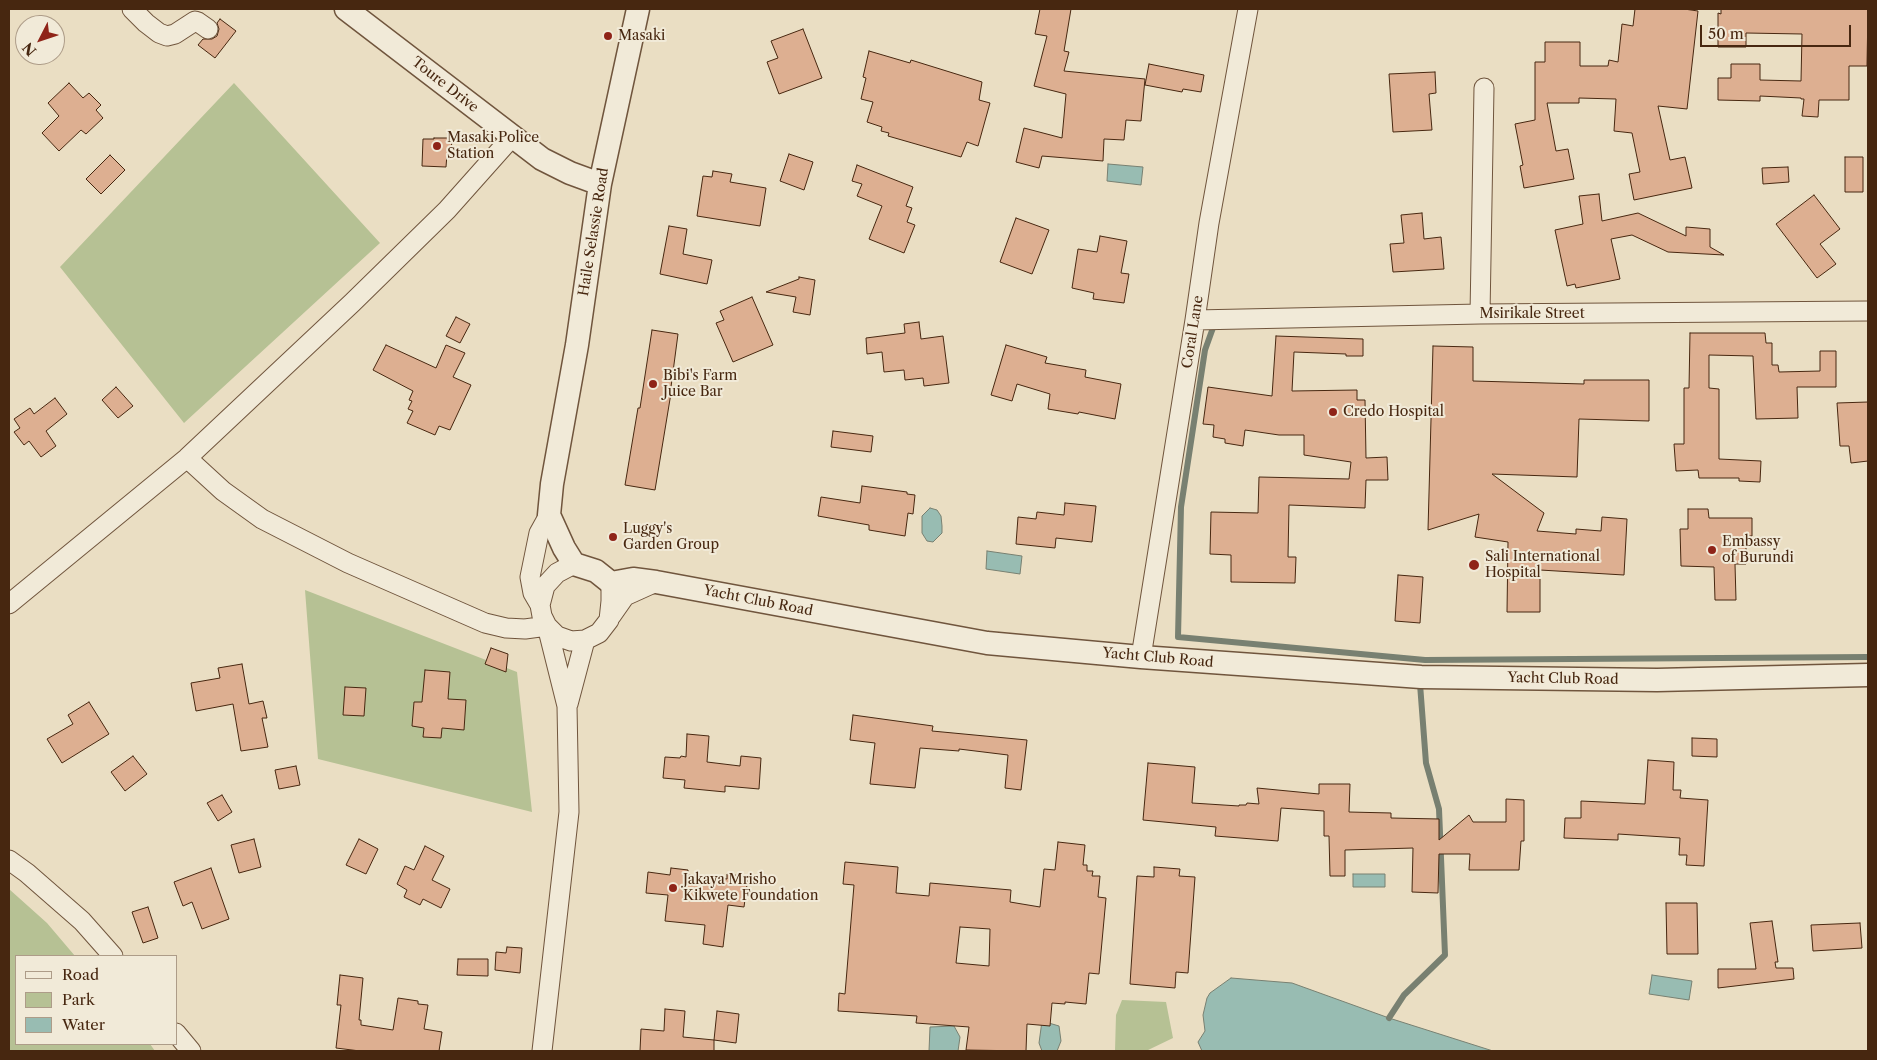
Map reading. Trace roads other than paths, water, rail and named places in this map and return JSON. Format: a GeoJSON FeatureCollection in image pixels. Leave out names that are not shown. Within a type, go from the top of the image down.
{"type":"FeatureCollection","features":[{"type":"Feature","properties":{"kind":"street"},"geometry":{"type":"LineString","coordinates":[[132,9],[146,23],[159,33],[167,36],[175,34],[195,21],[208,29]]}},
{"type":"Feature","properties":{"kind":"street","name":"Toure Drive"},"geometry":{"type":"LineString","coordinates":[[346,9],[542,159],[570,173],[600,184]]}},
{"type":"Feature","properties":{"kind":"street","name":"Haile Selassie Road"},"geometry":{"type":"LineString","coordinates":[[549,515],[556,456],[577,345],[600,184],[638,9]]}},
{"type":"Feature","properties":{"kind":"street","name":"Coral Lane"},"geometry":{"type":"LineString","coordinates":[[1141,657],[1209,223],[1248,9]]}},
{"type":"Feature","properties":{"kind":"street"},"geometry":{"type":"LineString","coordinates":[[1480,314],[1484,88]]}},
{"type":"Feature","properties":{"kind":"street"},"geometry":{"type":"LineString","coordinates":[[9,604],[187,458],[352,303],[447,210],[512,137]]}},
{"type":"Feature","properties":{"kind":"street","name":"Msirikale Street"},"geometry":{"type":"LineString","coordinates":[[1195,320],[1480,314],[1868,311]]}},
{"type":"Feature","properties":{"kind":"street"},"geometry":{"type":"LineString","coordinates":[[187,458],[223,492],[262,519],[340,559],[485,623],[506,628],[525,629],[547,626]]}},
{"type":"Feature","properties":{"kind":"street"},"geometry":{"type":"LineString","coordinates":[[549,515],[564,548],[574,564],[596,571],[611,583],[609,620]]}},
{"type":"Feature","properties":{"kind":"street"},"geometry":{"type":"LineString","coordinates":[[540,604],[532,593],[530,577],[539,533],[549,515]]}},
{"type":"Feature","properties":{"kind":"street"},"geometry":{"type":"LineString","coordinates":[[542,1051],[569,812],[567,706],[540,604],[545,586],[557,573],[574,564]]}},
{"type":"Feature","properties":{"kind":"street","name":"Yacht Club Road"},"geometry":{"type":"LineString","coordinates":[[611,583],[633,579],[656,582],[987,643],[1141,657],[1421,677],[1657,680],[1868,675]]}},
{"type":"Feature","properties":{"kind":"street"},"geometry":{"type":"LineString","coordinates":[[547,626],[557,636],[571,641],[586,640],[600,633],[625,596],[656,582]]}},
{"type":"Feature","properties":{"kind":"street"},"geometry":{"type":"LineString","coordinates":[[567,706],[586,640]]}},
{"type":"Feature","properties":{"kind":"street"},"geometry":{"type":"LineString","coordinates":[[9,860],[27,873],[82,921],[112,955]]}},
{"type":"Feature","properties":{"kind":"street"},"geometry":{"type":"LineString","coordinates":[[178,1035],[191,1051]]}},
{"type":"Feature","properties":{"kind":"water"},"geometry":{"type":"Polygon","coordinates":[[[1108,164],[1143,167],[1141,185],[1107,181],[1108,164]]]}},
{"type":"Feature","properties":{"kind":"water"},"geometry":{"type":"Polygon","coordinates":[[[930,508],[937,510],[941,516],[942,526],[942,533],[933,542],[927,541],[922,533],[922,516],[930,508]]]}},
{"type":"Feature","properties":{"kind":"water"},"geometry":{"type":"Polygon","coordinates":[[[987,551],[1022,556],[1020,574],[986,569],[987,551]]]}},
{"type":"Feature","properties":{"kind":"water"},"geometry":{"type":"Polygon","coordinates":[[[1353,874],[1385,874],[1385,887],[1353,887],[1353,874]]]}},
{"type":"Feature","properties":{"kind":"water"},"geometry":{"type":"Polygon","coordinates":[[[1652,975],[1692,981],[1689,1000],[1649,994],[1652,975]]]}},
{"type":"Feature","properties":{"kind":"water"},"geometry":{"type":"Polygon","coordinates":[[[1231,978],[1292,983],[1389,1018],[1493,1051],[1202,1051],[1198,1042],[1205,1031],[1203,1015],[1207,998],[1210,993],[1231,978]]]}},
{"type":"Feature","properties":{"kind":"water"},"geometry":{"type":"Polygon","coordinates":[[[1042,1021],[1059,1026],[1061,1041],[1057,1051],[1042,1051],[1039,1043],[1042,1021]]]}},
{"type":"Feature","properties":{"kind":"water"},"geometry":{"type":"Polygon","coordinates":[[[954,1026],[960,1037],[958,1051],[929,1051],[930,1027],[954,1026]]]}},
{"type":"Feature","properties":{"kind":"waterway"},"geometry":{"type":"LineString","coordinates":[[1214,325],[1205,350],[1181,507],[1178,637],[1425,660],[1868,657]]}},
{"type":"Feature","properties":{"kind":"waterway"},"geometry":{"type":"LineString","coordinates":[[1389,1018],[1404,995],[1445,955],[1439,809],[1426,763],[1420,684]]}},
{"type":"Feature","properties":{"kind":"place","name":"Masaki"},"geometry":{"type":"Point","coordinates":[608,36]}},
{"type":"Feature","properties":{"kind":"place","name":"Masaki Police Station"},"geometry":{"type":"Point","coordinates":[437,146]}},
{"type":"Feature","properties":{"kind":"place","name":"Bibi's Farm Juice Bar"},"geometry":{"type":"Point","coordinates":[653,384]}},
{"type":"Feature","properties":{"kind":"place","name":"Credo Hospital"},"geometry":{"type":"Point","coordinates":[1333,412]}},
{"type":"Feature","properties":{"kind":"place","name":"Luggy's Garden Group"},"geometry":{"type":"Point","coordinates":[613,537]}},
{"type":"Feature","properties":{"kind":"place","name":"Embassy of Burundi"},"geometry":{"type":"Point","coordinates":[1712,550]}},
{"type":"Feature","properties":{"kind":"place","name":"Sali International Hospital"},"geometry":{"type":"Point","coordinates":[1474,565]}},
{"type":"Feature","properties":{"kind":"place","name":"Jakaya Mrisho Kikwete Foundation"},"geometry":{"type":"Point","coordinates":[673,888]}}]}
